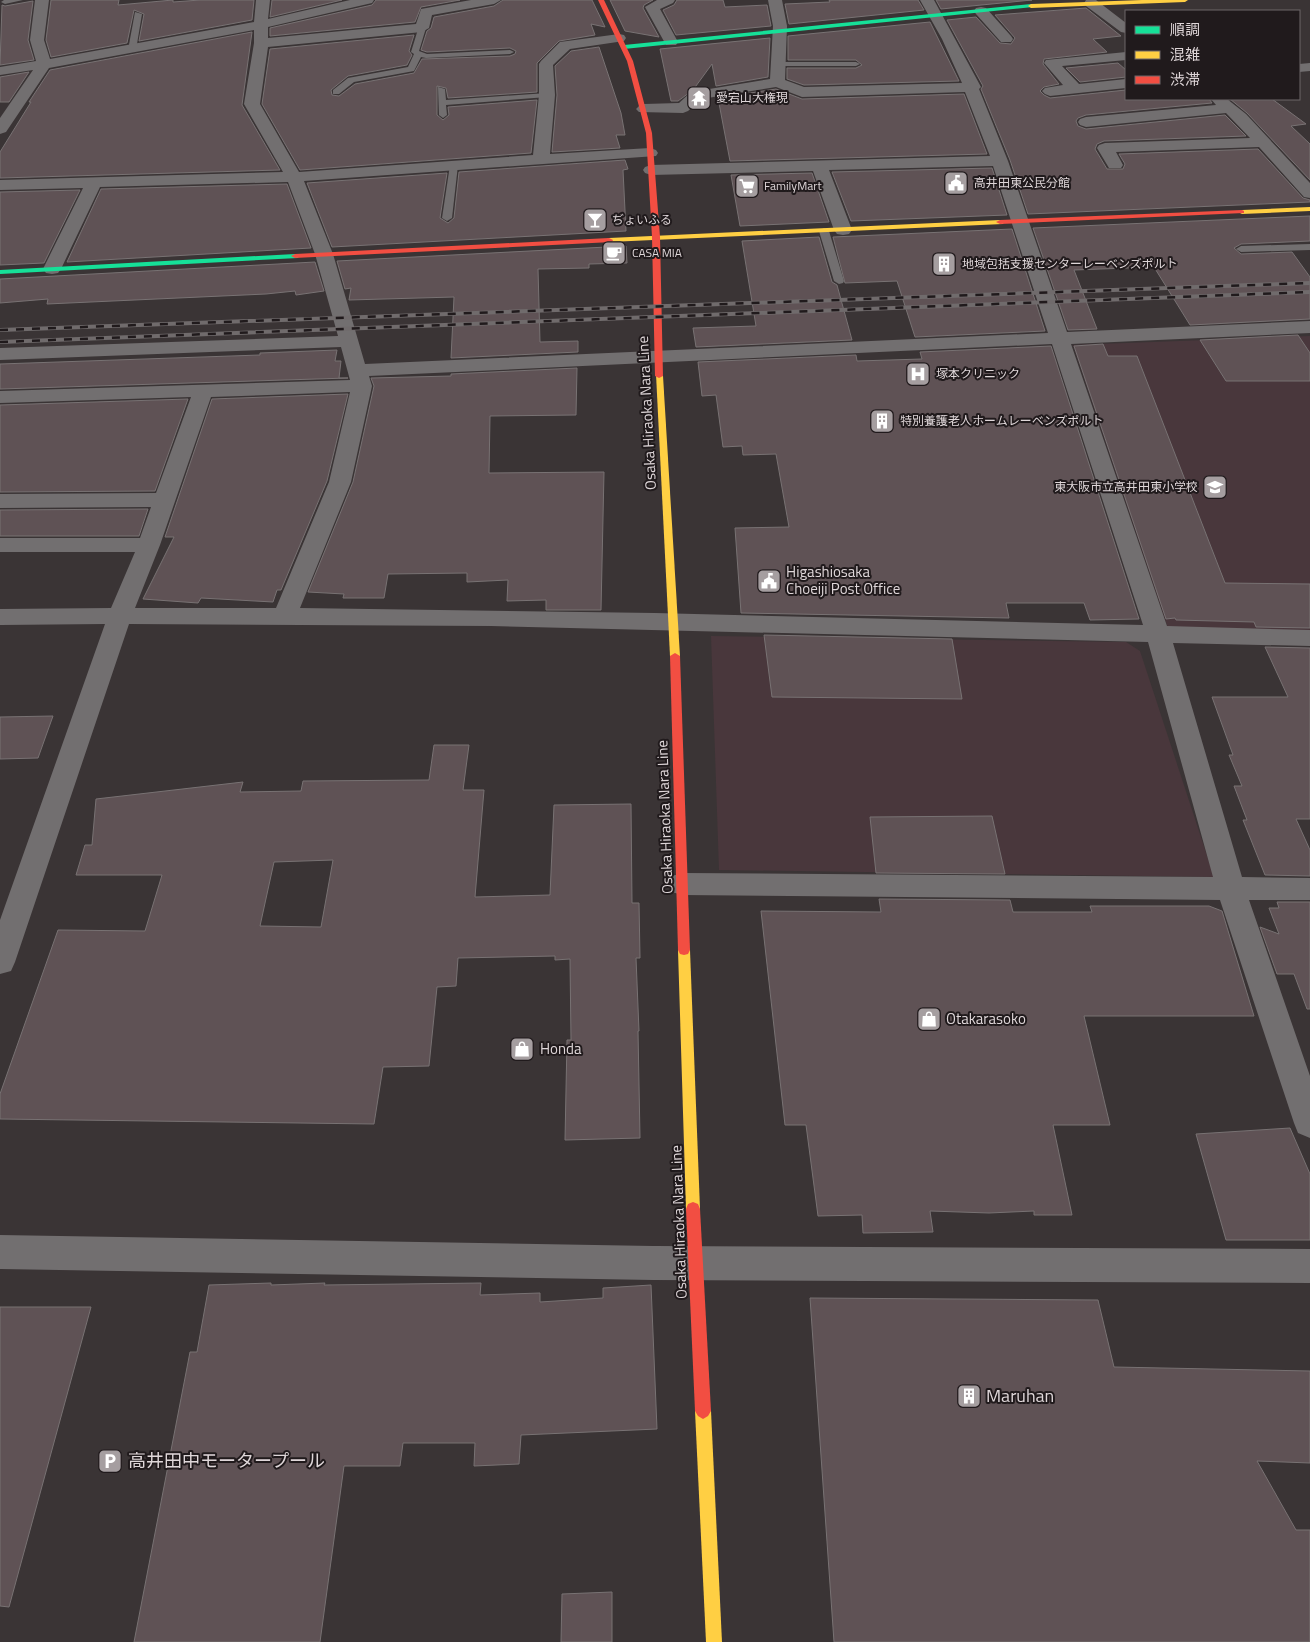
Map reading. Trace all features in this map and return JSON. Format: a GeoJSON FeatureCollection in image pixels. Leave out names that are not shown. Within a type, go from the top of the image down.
{"type":"FeatureCollection","features":[{"type":"Feature","properties":{"kind":"street"},"geometry":{"type":"LineString","coordinates":[[42,0],[36,40],[44,64]]}},
{"type":"Feature","properties":{"kind":"street"},"geometry":{"type":"LineString","coordinates":[[264,0],[261,10],[261,43],[252,104],[294,177],[324,254],[361,378],[340,482],[285,614]]}},
{"type":"Feature","properties":{"kind":"street"},"geometry":{"type":"LineString","coordinates":[[0,71],[132,50],[262,25],[367,0]]}},
{"type":"Feature","properties":{"kind":"street"},"geometry":{"type":"LineString","coordinates":[[261,43],[422,28],[426,12],[494,0]]}},
{"type":"Feature","properties":{"kind":"street","name":"Osaka Hiraoka Nara Line"},"geometry":{"type":"LineString","coordinates":[[601,0],[630,61],[649,133],[656,238],[658,357],[673,621],[695,1263],[714,1642]]}},
{"type":"Feature","properties":{"kind":"street"},"geometry":{"type":"LineString","coordinates":[[668,0],[652,7],[670,42]]}},
{"type":"Feature","properties":{"kind":"street"},"geometry":{"type":"LineString","coordinates":[[775,0],[780,31],[777,82]]}},
{"type":"Feature","properties":{"kind":"street"},"geometry":{"type":"LineString","coordinates":[[927,0],[937,15],[972,87],[1000,161],[1158,634],[1231,889],[1310,1122]]}},
{"type":"Feature","properties":{"kind":"street"},"geometry":{"type":"LineString","coordinates":[[541,159],[547,95],[546,64],[565,45],[670,42],[1084,2],[1185,0]]}},
{"type":"Feature","properties":{"kind":"street"},"geometry":{"type":"LineString","coordinates":[[1084,2],[1125,28]]}},
{"type":"Feature","properties":{"kind":"street"},"geometry":{"type":"LineString","coordinates":[[981,11],[1006,39]]}},
{"type":"Feature","properties":{"kind":"street"},"geometry":{"type":"LineString","coordinates":[[1076,89],[1051,63],[1125,56]]}},
{"type":"Feature","properties":{"kind":"street"},"geometry":{"type":"LineString","coordinates":[[0,129],[44,64]]}},
{"type":"Feature","properties":{"kind":"street"},"geometry":{"type":"LineString","coordinates":[[644,109],[683,108],[696,95],[777,82],[802,92],[972,87]]}},
{"type":"Feature","properties":{"kind":"street"},"geometry":{"type":"LineString","coordinates":[[1050,91],[1125,84]]}},
{"type":"Feature","properties":{"kind":"street"},"geometry":{"type":"LineString","coordinates":[[1086,122],[1224,103],[1310,193]]}},
{"type":"Feature","properties":{"kind":"street"},"geometry":{"type":"LineString","coordinates":[[1115,165],[1105,148],[1262,142]]}},
{"type":"Feature","properties":{"kind":"street"},"geometry":{"type":"LineString","coordinates":[[0,185],[294,177],[650,153]]}},
{"type":"Feature","properties":{"kind":"street"},"geometry":{"type":"LineString","coordinates":[[651,170],[1000,161]]}},
{"type":"Feature","properties":{"kind":"street"},"geometry":{"type":"LineString","coordinates":[[819,166],[843,230]]}},
{"type":"Feature","properties":{"kind":"street"},"geometry":{"type":"LineString","coordinates":[[52,269],[94,182]]}},
{"type":"Feature","properties":{"kind":"street"},"geometry":{"type":"LineString","coordinates":[[0,272],[656,238],[1310,209]]}},
{"type":"Feature","properties":{"kind":"street"},"geometry":{"type":"LineString","coordinates":[[0,397],[203,391],[658,357],[1310,327]]}},
{"type":"Feature","properties":{"kind":"street"},"geometry":{"type":"LineString","coordinates":[[0,354],[350,341]]}},
{"type":"Feature","properties":{"kind":"street"},"geometry":{"type":"LineString","coordinates":[[0,962],[120,615],[149,545],[203,391]]}},
{"type":"Feature","properties":{"kind":"street"},"geometry":{"type":"LineString","coordinates":[[0,502],[165,500]]}},
{"type":"Feature","properties":{"kind":"street"},"geometry":{"type":"LineString","coordinates":[[0,545],[149,545]]}},
{"type":"Feature","properties":{"kind":"street"},"geometry":{"type":"LineString","coordinates":[[0,617],[285,614],[673,621],[1310,638]]}},
{"type":"Feature","properties":{"kind":"street"},"geometry":{"type":"LineString","coordinates":[[682,884],[1310,889]]}},
{"type":"Feature","properties":{"kind":"street"},"geometry":{"type":"LineString","coordinates":[[0,1252],[695,1263],[1310,1266]]}},
{"type":"Feature","properties":{"kind":"lane"},"geometry":{"type":"LineString","coordinates":[[5,2],[19,0]]}},
{"type":"Feature","properties":{"kind":"lane"},"geometry":{"type":"LineString","coordinates":[[132,50],[138,14]]}},
{"type":"Feature","properties":{"kind":"lane"},"geometry":{"type":"LineString","coordinates":[[422,28],[415,52],[426,56],[510,52]]}},
{"type":"Feature","properties":{"kind":"lane"},"geometry":{"type":"LineString","coordinates":[[336,92],[350,80],[411,70],[419,54]]}},
{"type":"Feature","properties":{"kind":"lane"},"geometry":{"type":"LineString","coordinates":[[778,64],[856,64]]}},
{"type":"Feature","properties":{"kind":"lane"},"geometry":{"type":"LineString","coordinates":[[441,90],[443,115]]}},
{"type":"Feature","properties":{"kind":"lane"},"geometry":{"type":"LineString","coordinates":[[442,103],[547,95]]}},
{"type":"Feature","properties":{"kind":"lane"},"geometry":{"type":"LineString","coordinates":[[447,218],[454,165]]}},
{"type":"Feature","properties":{"kind":"lane"},"geometry":{"type":"LineString","coordinates":[[824,231],[839,281]]}},
{"type":"Feature","properties":{"kind":"lane"},"geometry":{"type":"LineString","coordinates":[[1241,249],[1310,247]]}},
{"type":"Feature","properties":{"kind":"shaded area","name":"東大阪市立高井田東小学校"},"geometry":{"type":"Polygon","coordinates":[[[1310,336],[1310,631],[1168,628],[1073,345],[1310,336]]]}},
{"type":"Feature","properties":{"kind":"shaded area"},"geometry":{"type":"Polygon","coordinates":[[[711,636],[1126,642],[1140,651],[1214,877],[719,870],[711,636]]]}},
{"type":"Feature","properties":{"kind":"building"},"geometry":{"type":"Polygon","coordinates":[[[51,0],[119,0],[118,5],[173,0],[173,2],[254,0],[252,20],[139,41],[144,14],[134,10],[127,43],[51,57],[46,40],[51,0]]]}},
{"type":"Feature","properties":{"kind":"building"},"geometry":{"type":"Polygon","coordinates":[[[272,0],[342,0],[270,17],[272,0]]]}},
{"type":"Feature","properties":{"kind":"building"},"geometry":{"type":"Polygon","coordinates":[[[376,0],[460,0],[421,7],[415,22],[270,36],[270,28],[372,5],[376,0]]]}},
{"type":"Feature","properties":{"kind":"building"},"geometry":{"type":"Polygon","coordinates":[[[503,0],[592,0],[605,27],[591,24],[595,35],[559,41],[537,63],[537,92],[448,98],[446,88],[437,86],[437,115],[443,120],[449,115],[448,107],[537,100],[531,153],[300,170],[262,104],[270,49],[414,35],[409,51],[412,55],[407,65],[348,76],[331,90],[332,95],[339,96],[355,84],[414,73],[422,59],[510,56],[515,54],[516,51],[510,48],[427,52],[421,50],[434,17],[494,6],[503,0]]]}},
{"type":"Feature","properties":{"kind":"building"},"geometry":{"type":"Polygon","coordinates":[[[610,0],[653,0],[644,5],[643,8],[659,37],[625,31],[610,0]]]}},
{"type":"Feature","properties":{"kind":"building"},"geometry":{"type":"Polygon","coordinates":[[[677,0],[723,0],[725,7],[767,5],[771,26],[676,35],[663,10],[674,5],[677,0]]]}},
{"type":"Feature","properties":{"kind":"building"},"geometry":{"type":"Polygon","coordinates":[[[829,0],[918,0],[924,10],[789,24],[785,4],[830,2],[829,0]]]}},
{"type":"Feature","properties":{"kind":"building"},"geometry":{"type":"Polygon","coordinates":[[[936,0],[1032,0],[941,9],[936,0]]]}},
{"type":"Feature","properties":{"kind":"building"},"geometry":{"type":"Polygon","coordinates":[[[33,1],[28,40],[34,60],[0,65],[2,5],[33,1]]]}},
{"type":"Feature","properties":{"kind":"building"},"geometry":{"type":"Polygon","coordinates":[[[1086,8],[1121,36],[1093,39],[1107,52],[1044,59],[1043,64],[1059,84],[1044,87],[1040,91],[1050,98],[1125,90],[1125,100],[1210,100],[1212,103],[1086,115],[1078,118],[1076,121],[1078,126],[1086,129],[1225,115],[1246,136],[1104,141],[1097,144],[1095,149],[1107,169],[1123,169],[1125,164],[1119,154],[1258,149],[1303,198],[1310,200],[1310,202],[1028,214],[1010,160],[981,89],[983,86],[947,20],[976,17],[1000,43],[1011,44],[1015,38],[995,15],[1086,8]]]}},
{"type":"Feature","properties":{"kind":"building"},"geometry":{"type":"Polygon","coordinates":[[[930,22],[959,81],[804,85],[787,79],[787,68],[856,68],[862,65],[856,60],[788,60],[788,36],[930,22]]]}},
{"type":"Feature","properties":{"kind":"building"},"geometry":{"type":"Polygon","coordinates":[[[252,32],[242,105],[280,170],[0,178],[0,152],[50,70],[252,32]]]}},
{"type":"Feature","properties":{"kind":"building"},"geometry":{"type":"Polygon","coordinates":[[[770,38],[768,77],[716,86],[712,64],[693,90],[678,101],[671,101],[660,49],[770,38]]]}},
{"type":"Feature","properties":{"kind":"building"},"geometry":{"type":"Polygon","coordinates":[[[599,47],[621,113],[625,135],[616,135],[620,148],[552,152],[557,95],[555,66],[571,51],[599,47]]]}},
{"type":"Feature","properties":{"kind":"building"},"geometry":{"type":"Polygon","coordinates":[[[1118,63],[1125,69],[1125,77],[1080,82],[1066,68],[1118,63]]]}},
{"type":"Feature","properties":{"kind":"building"},"geometry":{"type":"Polygon","coordinates":[[[29,72],[9,102],[0,102],[0,77],[29,72]]]}},
{"type":"Feature","properties":{"kind":"building"},"geometry":{"type":"Polygon","coordinates":[[[776,89],[802,99],[964,94],[987,154],[730,161],[718,98],[776,89]]]}},
{"type":"Feature","properties":{"kind":"building"},"geometry":{"type":"Polygon","coordinates":[[[1231,100],[1273,100],[1306,124],[1291,126],[1310,144],[1310,180],[1247,113],[1231,100]]]}},
{"type":"Feature","properties":{"kind":"building"},"geometry":{"type":"Polygon","coordinates":[[[625,160],[628,169],[623,170],[626,231],[332,247],[307,183],[447,173],[440,218],[448,223],[454,218],[459,172],[625,160]]]}},
{"type":"Feature","properties":{"kind":"building"},"geometry":{"type":"Polygon","coordinates":[[[992,168],[1007,215],[851,221],[832,172],[992,168]]]}},
{"type":"Feature","properties":{"kind":"building"},"geometry":{"type":"Polygon","coordinates":[[[812,173],[829,222],[740,226],[731,175],[812,173]]]}},
{"type":"Feature","properties":{"kind":"building"},"geometry":{"type":"Polygon","coordinates":[[[287,184],[311,248],[67,262],[101,189],[287,184]]]}},
{"type":"Feature","properties":{"kind":"building"},"geometry":{"type":"Polygon","coordinates":[[[80,190],[44,263],[0,265],[0,192],[80,190]]]}},
{"type":"Feature","properties":{"kind":"building"},"geometry":{"type":"Polygon","coordinates":[[[1310,216],[1310,241],[1241,244],[1234,248],[1241,254],[1292,252],[1310,277],[1310,319],[1190,325],[1154,267],[1074,270],[1097,329],[1068,330],[1033,228],[1310,216]]]}},
{"type":"Feature","properties":{"kind":"building"},"geometry":{"type":"Polygon","coordinates":[[[1012,229],[1045,331],[915,337],[897,281],[845,283],[833,237],[1012,229]]]}},
{"type":"Feature","properties":{"kind":"building"},"geometry":{"type":"Polygon","coordinates":[[[819,237],[832,282],[837,285],[852,340],[696,347],[693,328],[756,326],[742,241],[819,237]]]}},
{"type":"Feature","properties":{"kind":"building"},"geometry":{"type":"Polygon","coordinates":[[[626,246],[627,263],[589,264],[589,268],[538,269],[540,342],[578,341],[578,352],[451,358],[454,297],[349,300],[351,288],[345,289],[337,261],[626,246]]]}},
{"type":"Feature","properties":{"kind":"building"},"geometry":{"type":"Polygon","coordinates":[[[315,262],[324,291],[296,295],[295,291],[47,304],[48,299],[0,303],[0,279],[315,262]]]}},
{"type":"Feature","properties":{"kind":"building"},"geometry":{"type":"Polygon","coordinates":[[[1298,335],[1310,353],[1310,381],[1226,381],[1200,340],[1298,335]]]}},
{"type":"Feature","properties":{"kind":"building"},"geometry":{"type":"Polygon","coordinates":[[[1103,344],[1108,356],[1137,356],[1225,583],[1310,584],[1310,628],[1256,627],[1254,622],[1166,619],[1074,346],[1103,344]]]}},
{"type":"Feature","properties":{"kind":"building"},"geometry":{"type":"Polygon","coordinates":[[[1051,346],[1139,619],[1090,620],[1084,603],[1006,603],[1009,618],[741,613],[735,528],[789,527],[776,454],[743,455],[742,446],[723,447],[716,395],[702,396],[698,362],[856,355],[857,361],[922,359],[920,352],[1051,346]]]}},
{"type":"Feature","properties":{"kind":"building"},"geometry":{"type":"Polygon","coordinates":[[[337,350],[335,361],[341,361],[339,378],[348,378],[0,389],[0,364],[260,355],[260,353],[337,350]]]}},
{"type":"Feature","properties":{"kind":"building"},"geometry":{"type":"Polygon","coordinates":[[[577,368],[576,415],[490,416],[489,473],[604,472],[601,610],[546,610],[546,600],[507,601],[508,580],[467,582],[467,573],[388,574],[384,598],[343,598],[344,594],[308,592],[353,482],[374,386],[371,378],[451,376],[451,374],[577,368]]]}},
{"type":"Feature","properties":{"kind":"building"},"geometry":{"type":"Polygon","coordinates":[[[348,394],[327,481],[281,590],[277,590],[273,602],[201,598],[198,603],[143,599],[174,537],[165,537],[212,399],[348,394]]]}},
{"type":"Feature","properties":{"kind":"building"},"geometry":{"type":"Polygon","coordinates":[[[188,399],[155,491],[0,492],[0,405],[188,399]]]}},
{"type":"Feature","properties":{"kind":"building"},"geometry":{"type":"Polygon","coordinates":[[[148,509],[139,536],[0,536],[0,510],[148,509]]]}},
{"type":"Feature","properties":{"kind":"building"},"geometry":{"type":"Polygon","coordinates":[[[764,635],[952,639],[962,699],[772,697],[764,635]]]}},
{"type":"Feature","properties":{"kind":"building"},"geometry":{"type":"Polygon","coordinates":[[[1265,647],[1310,648],[1310,819],[1296,819],[1310,850],[1310,876],[1265,875],[1243,820],[1247,820],[1234,786],[1242,786],[1229,755],[1233,755],[1212,697],[1288,697],[1265,647]]]}},
{"type":"Feature","properties":{"kind":"building"},"geometry":{"type":"Polygon","coordinates":[[[53,716],[38,758],[0,759],[0,717],[53,716]]]}},
{"type":"Feature","properties":{"kind":"building"},"geometry":{"type":"Polygon","coordinates":[[[434,745],[469,745],[463,790],[484,790],[475,897],[550,895],[554,805],[631,804],[632,903],[639,903],[640,958],[636,958],[640,1138],[565,1140],[567,1040],[571,1040],[570,959],[555,960],[555,956],[458,958],[456,986],[437,987],[429,1066],[383,1067],[374,1124],[0,1119],[0,1094],[58,930],[145,931],[162,875],[76,875],[85,845],[92,845],[96,799],[243,782],[240,792],[301,791],[303,781],[429,780],[434,745]],[[333,860],[274,862],[260,926],[321,927],[333,860]]]}},
{"type":"Feature","properties":{"kind":"building"},"geometry":{"type":"Polygon","coordinates":[[[992,816],[1005,874],[876,873],[870,817],[992,816]]]}},
{"type":"Feature","properties":{"kind":"building","name":"Otakarasoko"},"geometry":{"type":"Polygon","coordinates":[[[879,899],[1010,900],[1013,912],[1092,912],[1090,906],[1209,906],[1222,911],[1254,1016],[1084,1016],[1110,1125],[1053,1125],[1072,1215],[1034,1215],[1034,1211],[989,1213],[930,1211],[933,1232],[863,1233],[862,1215],[818,1216],[806,1125],[785,1125],[761,911],[881,912],[879,899]]]}},
{"type":"Feature","properties":{"kind":"building"},"geometry":{"type":"Polygon","coordinates":[[[1277,902],[1310,902],[1310,1009],[1307,1009],[1294,974],[1277,974],[1260,927],[1279,934],[1269,908],[1279,908],[1277,902]]]}},
{"type":"Feature","properties":{"kind":"building"},"geometry":{"type":"Polygon","coordinates":[[[1290,1128],[1310,1174],[1310,1240],[1226,1240],[1196,1134],[1290,1128]]]}},
{"type":"Feature","properties":{"kind":"building"},"geometry":{"type":"Polygon","coordinates":[[[271,1283],[271,1285],[325,1283],[324,1285],[481,1283],[480,1295],[540,1293],[540,1302],[603,1298],[603,1288],[651,1285],[657,1429],[521,1435],[519,1464],[474,1466],[475,1443],[403,1443],[400,1466],[344,1466],[320,1642],[134,1642],[190,1352],[197,1352],[209,1285],[271,1283]]]}},
{"type":"Feature","properties":{"kind":"building","name":"Maruhan"},"geometry":{"type":"Polygon","coordinates":[[[810,1298],[1098,1300],[1114,1367],[1310,1371],[1310,1463],[1257,1461],[1296,1530],[1310,1530],[1310,1642],[834,1642],[810,1298]]]}},
{"type":"Feature","properties":{"kind":"building"},"geometry":{"type":"Polygon","coordinates":[[[0,1307],[91,1307],[9,1607],[0,1606],[0,1307]]]}},
{"type":"Feature","properties":{"kind":"building"},"geometry":{"type":"Polygon","coordinates":[[[612,1592],[612,1642],[561,1642],[562,1594],[612,1592]]]}},
{"type":"Feature","properties":{"kind":"railway"},"geometry":{"type":"LineString","coordinates":[[0,330],[1310,283]]}},
{"type":"Feature","properties":{"kind":"railway"},"geometry":{"type":"LineString","coordinates":[[0,342],[1310,292]]}},
{"type":"Feature","properties":{"kind":"traffic: fast"},"geometry":{"type":"LineString","coordinates":[[624,47],[1031,6]]}},
{"type":"Feature","properties":{"kind":"traffic: fast"},"geometry":{"type":"LineString","coordinates":[[0,272],[295,256]]}},
{"type":"Feature","properties":{"kind":"traffic: slow"},"geometry":{"type":"LineString","coordinates":[[1031,6],[1185,0]]}},
{"type":"Feature","properties":{"kind":"traffic: slow"},"geometry":{"type":"LineString","coordinates":[[1242,212],[1310,209]]}},
{"type":"Feature","properties":{"kind":"traffic: slow"},"geometry":{"type":"LineString","coordinates":[[609,240],[1000,222]]}},
{"type":"Feature","properties":{"kind":"traffic: slow"},"geometry":{"type":"LineString","coordinates":[[659,376],[675,656]]}},
{"type":"Feature","properties":{"kind":"traffic: slow"},"geometry":{"type":"LineString","coordinates":[[684,950],[693,1209]]}},
{"type":"Feature","properties":{"kind":"traffic: slow"},"geometry":{"type":"LineString","coordinates":[[703,1411],[714,1642]]}},
{"type":"Feature","properties":{"kind":"traffic: jam"},"geometry":{"type":"LineString","coordinates":[[601,0],[630,61],[649,133],[656,237],[659,376]]}},
{"type":"Feature","properties":{"kind":"traffic: jam"},"geometry":{"type":"LineString","coordinates":[[1000,222],[1242,212]]}},
{"type":"Feature","properties":{"kind":"traffic: jam"},"geometry":{"type":"LineString","coordinates":[[295,256],[609,240]]}},
{"type":"Feature","properties":{"kind":"traffic: jam"},"geometry":{"type":"LineString","coordinates":[[675,656],[684,950]]}},
{"type":"Feature","properties":{"kind":"traffic: jam"},"geometry":{"type":"LineString","coordinates":[[693,1209],[703,1411]]}},
{"type":"Feature","properties":{"kind":"place","name":"愛宕山大権現"},"geometry":{"type":"Point","coordinates":[699,98]}},
{"type":"Feature","properties":{"kind":"place","name":"高井田東公民分館"},"geometry":{"type":"Point","coordinates":[956,183]}},
{"type":"Feature","properties":{"kind":"place","name":"FamilyMart"},"geometry":{"type":"Point","coordinates":[747,186]}},
{"type":"Feature","properties":{"kind":"place","name":"ぢょいふる"},"geometry":{"type":"Point","coordinates":[595,220]}},
{"type":"Feature","properties":{"kind":"place","name":"CASA MIA"},"geometry":{"type":"Point","coordinates":[614,253]}},
{"type":"Feature","properties":{"kind":"place","name":"地域包括支援センターレーベンズポルト"},"geometry":{"type":"Point","coordinates":[944,264]}},
{"type":"Feature","properties":{"kind":"place","name":"塚本クリニック"},"geometry":{"type":"Point","coordinates":[918,374]}},
{"type":"Feature","properties":{"kind":"place","name":"特別養護老人ホームレーベンズポルト"},"geometry":{"type":"Point","coordinates":[882,421]}},
{"type":"Feature","properties":{"kind":"place","name":"東大阪市立高井田東小学校"},"geometry":{"type":"Point","coordinates":[1215,487]}},
{"type":"Feature","properties":{"kind":"place","name":"Higashiosaka Choeiji Post Office"},"geometry":{"type":"Point","coordinates":[769,581]}},
{"type":"Feature","properties":{"kind":"place","name":"Otakarasoko"},"geometry":{"type":"Point","coordinates":[929,1019]}},
{"type":"Feature","properties":{"kind":"place","name":"Honda"},"geometry":{"type":"Point","coordinates":[522,1049]}},
{"type":"Feature","properties":{"kind":"place","name":"Maruhan"},"geometry":{"type":"Point","coordinates":[969,1396]}},
{"type":"Feature","properties":{"kind":"place","name":"高井田中モータープール"},"geometry":{"type":"Point","coordinates":[110,1461]}}]}
